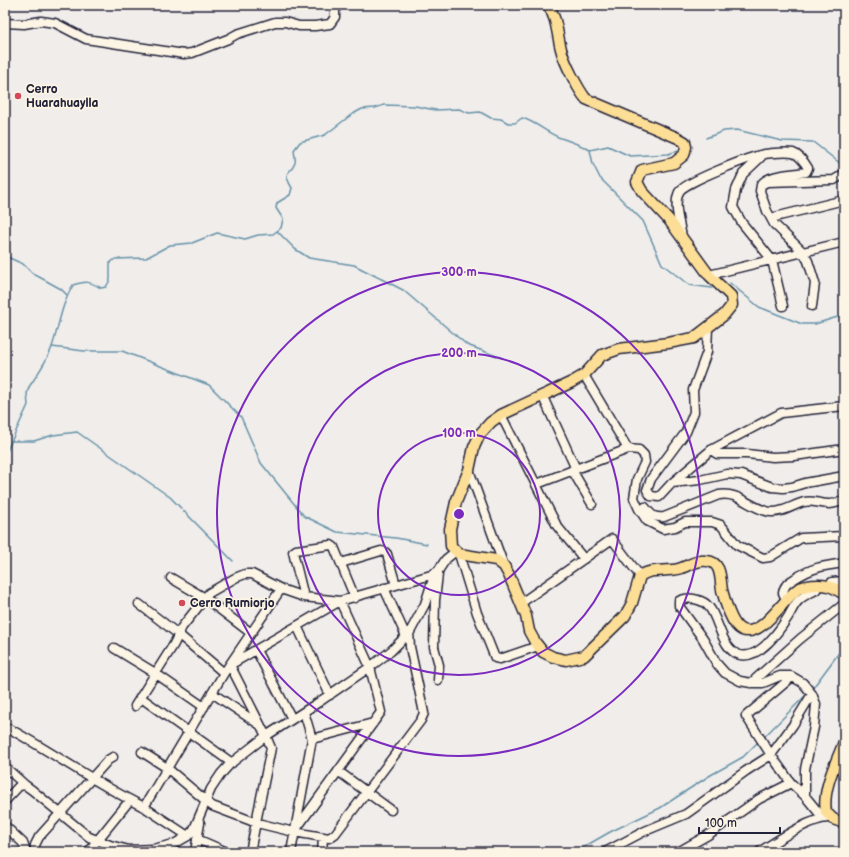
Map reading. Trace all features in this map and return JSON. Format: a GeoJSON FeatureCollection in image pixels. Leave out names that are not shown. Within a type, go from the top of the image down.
{"type":"FeatureCollection","features":[{"type":"Feature","properties":{"kind":"main road"},"geometry":{"type":"LineString","coordinates":[[548,5],[552,11],[561,51],[581,92],[586,99],[685,142],[686,147],[684,155],[674,163],[642,170],[637,182],[642,191],[669,220],[709,275],[731,296],[732,305],[724,315],[694,338],[668,343],[619,348],[602,355],[584,375],[500,415],[491,422],[480,434],[474,447],[469,470],[456,502],[450,529],[451,546],[457,552],[496,560],[504,566],[521,603],[526,616],[529,631],[538,646],[543,652],[553,657],[566,660],[584,656],[625,616],[632,603],[640,576],[646,572],[678,569],[701,561],[708,561],[714,564],[721,577],[722,589],[731,617],[735,624],[744,631],[754,630],[767,622],[786,599],[799,588],[810,585],[828,586],[844,594]]}},
{"type":"Feature","properties":{"kind":"main road"},"geometry":{"type":"LineString","coordinates":[[844,742],[824,800],[827,818],[844,823]]}},
{"type":"Feature","properties":{"kind":"street"},"geometry":{"type":"LineString","coordinates":[[5,23],[24,24],[41,21],[55,23],[86,39],[94,41],[184,54],[192,53],[237,34],[275,22],[285,22],[299,26],[330,24],[335,17],[335,5]]}},
{"type":"Feature","properties":{"kind":"street"},"geometry":{"type":"LineString","coordinates":[[682,238],[676,201],[680,190],[691,182],[708,174],[765,154],[794,154],[804,162],[808,168],[806,172],[772,177],[763,181],[760,191],[770,218],[774,224],[803,252],[808,262],[815,283],[812,306]]}},
{"type":"Feature","properties":{"kind":"street"},"geometry":{"type":"LineString","coordinates":[[765,154],[743,174],[736,190],[733,207],[742,223],[772,260],[783,306]]}},
{"type":"Feature","properties":{"kind":"street"},"geometry":{"type":"LineString","coordinates":[[761,185],[767,182],[834,180],[844,174]]}},
{"type":"Feature","properties":{"kind":"street"},"geometry":{"type":"LineString","coordinates":[[770,218],[844,200]]}},
{"type":"Feature","properties":{"kind":"street"},"geometry":{"type":"LineString","coordinates":[[709,275],[844,242]]}},
{"type":"Feature","properties":{"kind":"street"},"geometry":{"type":"LineString","coordinates":[[708,327],[706,352],[693,390],[694,412],[686,432],[651,479],[647,490],[651,496],[659,497],[672,483],[711,450],[781,413],[844,406]]}},
{"type":"Feature","properties":{"kind":"street"},"geometry":{"type":"LineString","coordinates":[[584,375],[628,449]]}},
{"type":"Feature","properties":{"kind":"street"},"geometry":{"type":"LineString","coordinates":[[542,395],[574,469],[592,504]]}},
{"type":"Feature","properties":{"kind":"street"},"geometry":{"type":"LineString","coordinates":[[500,415],[537,484],[557,526],[584,559]]}},
{"type":"Feature","properties":{"kind":"street"},"geometry":{"type":"LineString","coordinates":[[537,484],[628,449],[639,450],[644,455],[645,462],[637,479],[634,498],[651,516],[657,518],[664,517],[725,494],[733,495],[762,510],[773,512],[783,511],[805,502],[815,501],[829,504],[844,501]]}},
{"type":"Feature","properties":{"kind":"street"},"geometry":{"type":"LineString","coordinates":[[711,450],[717,454],[747,454],[773,457],[794,456],[844,449]]}},
{"type":"Feature","properties":{"kind":"street"},"geometry":{"type":"LineString","coordinates":[[469,470],[504,566]]}},
{"type":"Feature","properties":{"kind":"street"},"geometry":{"type":"LineString","coordinates":[[672,483],[700,480],[728,474],[741,475],[772,487],[783,488],[844,476]]}},
{"type":"Feature","properties":{"kind":"street"},"geometry":{"type":"LineString","coordinates":[[642,508],[651,496]]}},
{"type":"Feature","properties":{"kind":"street"},"geometry":{"type":"LineString","coordinates":[[642,508],[647,521],[663,529],[675,527],[685,522],[712,522],[721,525],[737,545],[763,558],[770,557],[800,538],[844,536]]}},
{"type":"Feature","properties":{"kind":"street"},"geometry":{"type":"LineString","coordinates":[[521,603],[612,539],[640,576]]}},
{"type":"Feature","properties":{"kind":"street"},"geometry":{"type":"LineString","coordinates":[[304,597],[293,552],[296,550],[333,545],[355,598]]}},
{"type":"Feature","properties":{"kind":"street"},"geometry":{"type":"LineString","coordinates":[[341,563],[381,551],[385,552],[387,554],[396,584]]}},
{"type":"Feature","properties":{"kind":"street"},"geometry":{"type":"LineString","coordinates":[[5,767],[89,837],[97,841],[129,850],[153,849],[174,844],[188,836],[194,829],[211,788],[220,774],[232,763],[266,736],[330,695],[391,651],[408,634],[422,610],[432,582],[446,559],[457,552],[477,613],[495,658],[500,659],[538,646]]}},
{"type":"Feature","properties":{"kind":"street"},"geometry":{"type":"LineString","coordinates":[[786,599],[783,593],[786,585],[806,571],[818,567],[844,564]]}},
{"type":"Feature","properties":{"kind":"street"},"geometry":{"type":"LineString","coordinates":[[230,665],[340,602],[396,584],[431,575],[439,571]]}},
{"type":"Feature","properties":{"kind":"street"},"geometry":{"type":"LineString","coordinates":[[438,680],[439,665],[434,647],[439,571]]}},
{"type":"Feature","properties":{"kind":"street"},"geometry":{"type":"LineString","coordinates":[[134,706],[155,674],[182,627],[209,593],[235,578],[245,574],[252,574],[281,589],[304,597],[340,602]]}},
{"type":"Feature","properties":{"kind":"street"},"geometry":{"type":"LineString","coordinates":[[171,578],[205,598],[251,633]]}},
{"type":"Feature","properties":{"kind":"street"},"geometry":{"type":"LineString","coordinates":[[828,586],[832,582],[844,581]]}},
{"type":"Feature","properties":{"kind":"street"},"geometry":{"type":"LineString","coordinates":[[805,796],[805,769],[814,727],[816,704],[812,694],[803,683],[785,675],[763,683],[751,683],[740,681],[725,673],[717,664],[703,639],[679,606],[679,601],[685,598],[695,598],[709,606],[725,642],[739,655],[750,654],[770,642],[800,598],[816,590],[818,586]]}},
{"type":"Feature","properties":{"kind":"street"},"geometry":{"type":"LineString","coordinates":[[142,752],[167,768],[212,806],[257,823],[294,832],[323,838],[329,838],[335,834],[421,720],[424,713],[408,634],[384,588]]}},
{"type":"Feature","properties":{"kind":"street"},"geometry":{"type":"LineString","coordinates":[[144,807],[224,673],[281,589]]}},
{"type":"Feature","properties":{"kind":"street"},"geometry":{"type":"LineString","coordinates":[[294,832],[381,712],[370,667],[340,602]]}},
{"type":"Feature","properties":{"kind":"street"},"geometry":{"type":"LineString","coordinates":[[139,604],[178,634],[224,673]]}},
{"type":"Feature","properties":{"kind":"street"},"geometry":{"type":"LineString","coordinates":[[751,683],[800,639],[844,604]]}},
{"type":"Feature","properties":{"kind":"street"},"geometry":{"type":"LineString","coordinates":[[297,626],[330,695]]}},
{"type":"Feature","properties":{"kind":"street"},"geometry":{"type":"LineString","coordinates":[[114,648],[204,707]]}},
{"type":"Feature","properties":{"kind":"street"},"geometry":{"type":"LineString","coordinates":[[256,650],[292,720]]}},
{"type":"Feature","properties":{"kind":"street"},"geometry":{"type":"LineString","coordinates":[[230,665],[271,748],[250,852]]}},
{"type":"Feature","properties":{"kind":"street"},"geometry":{"type":"LineString","coordinates":[[760,852],[800,828],[827,818],[791,783],[746,716],[792,677]]}},
{"type":"Feature","properties":{"kind":"street"},"geometry":{"type":"LineString","coordinates":[[212,693],[261,726]]}},
{"type":"Feature","properties":{"kind":"street"},"geometry":{"type":"LineString","coordinates":[[605,852],[645,831],[686,814],[771,755],[794,725],[812,694]]}},
{"type":"Feature","properties":{"kind":"street"},"geometry":{"type":"LineString","coordinates":[[140,697],[188,733],[232,763]]}},
{"type":"Feature","properties":{"kind":"street"},"geometry":{"type":"LineString","coordinates":[[291,852],[312,739],[304,712]]}},
{"type":"Feature","properties":{"kind":"street"},"geometry":{"type":"LineString","coordinates":[[312,739],[373,723]]}},
{"type":"Feature","properties":{"kind":"street"},"geometry":{"type":"LineString","coordinates":[[5,730],[8,728],[37,744],[91,779],[144,807],[188,836]]}},
{"type":"Feature","properties":{"kind":"street"},"geometry":{"type":"LineString","coordinates":[[35,852],[35,845],[39,837],[108,760],[113,757]]}},
{"type":"Feature","properties":{"kind":"street"},"geometry":{"type":"LineString","coordinates":[[338,771],[391,810]]}},
{"type":"Feature","properties":{"kind":"street"},"geometry":{"type":"LineString","coordinates":[[678,852],[708,835],[759,799],[791,783]]}},
{"type":"Feature","properties":{"kind":"street"},"geometry":{"type":"LineString","coordinates":[[5,801],[19,786],[25,785]]}},
{"type":"Feature","properties":{"kind":"street"},"geometry":{"type":"LineString","coordinates":[[88,852],[130,800]]}},
{"type":"Feature","properties":{"kind":"street"},"geometry":{"type":"LineString","coordinates":[[195,852],[201,813]]}},
{"type":"Feature","properties":{"kind":"street"},"geometry":{"type":"LineString","coordinates":[[5,826],[23,843],[26,852]]}},
{"type":"Feature","properties":{"kind":"street"},"geometry":{"type":"LineString","coordinates":[[322,852],[323,838]]}},
{"type":"Feature","properties":{"kind":"street"},"geometry":{"type":"LineString","coordinates":[[197,839],[227,852]]}},
{"type":"Feature","properties":{"kind":"waterway"},"geometry":{"type":"LineString","coordinates":[[5,455],[28,405],[27,394],[29,387],[42,368],[50,352],[63,308],[73,285],[87,282],[101,288],[106,287],[110,280],[110,263],[115,259],[146,258],[170,245],[192,243],[217,233],[245,239],[258,235],[273,234],[281,228],[283,219],[276,208],[277,203],[290,195],[292,188],[287,175],[295,163],[294,150],[300,142],[325,135],[351,115],[362,109],[375,108],[384,105],[415,106],[435,110],[459,109],[469,113],[480,112],[491,118],[501,119],[508,123],[515,123],[522,118],[558,137],[590,150],[608,146],[630,156],[668,154],[681,150]]}},
{"type":"Feature","properties":{"kind":"waterway"},"geometry":{"type":"LineString","coordinates":[[706,138],[724,131],[737,130],[782,141],[813,142],[841,164],[844,164]]}},
{"type":"Feature","properties":{"kind":"waterway"},"geometry":{"type":"LineString","coordinates":[[590,150],[593,164],[600,178],[643,221],[662,264],[689,285],[712,288]]}},
{"type":"Feature","properties":{"kind":"waterway"},"geometry":{"type":"LineString","coordinates":[[277,231],[295,249],[309,258],[354,265],[403,290],[467,345],[502,358]]}},
{"type":"Feature","properties":{"kind":"waterway"},"geometry":{"type":"LineString","coordinates":[[5,256],[23,264],[32,273],[61,289],[67,295]]}},
{"type":"Feature","properties":{"kind":"waterway"},"geometry":{"type":"LineString","coordinates":[[730,283],[759,307],[802,324],[815,324],[844,315]]}},
{"type":"Feature","properties":{"kind":"waterway"},"geometry":{"type":"LineString","coordinates":[[52,347],[84,351],[122,351],[209,385],[241,417],[261,463],[304,516],[337,532],[396,538],[427,544]]}},
{"type":"Feature","properties":{"kind":"waterway"},"geometry":{"type":"LineString","coordinates":[[11,441],[34,441],[53,435],[77,432],[170,497],[233,561]]}},
{"type":"Feature","properties":{"kind":"waterway"},"geometry":{"type":"LineString","coordinates":[[812,689],[844,646]]}},
{"type":"Feature","properties":{"kind":"waterway"},"geometry":{"type":"LineString","coordinates":[[764,737],[808,693]]}},
{"type":"Feature","properties":{"kind":"waterway"},"geometry":{"type":"LineString","coordinates":[[578,852],[582,848],[610,832],[660,808],[709,776],[743,757],[758,742]]}},
{"type":"Feature","properties":{"kind":"place","name":"Cerro Huarahuaylla"},"geometry":{"type":"Point","coordinates":[18,96]}},
{"type":"Feature","properties":{"kind":"place","name":"Cerro Rumiorjo"},"geometry":{"type":"Point","coordinates":[182,603]}}]}
